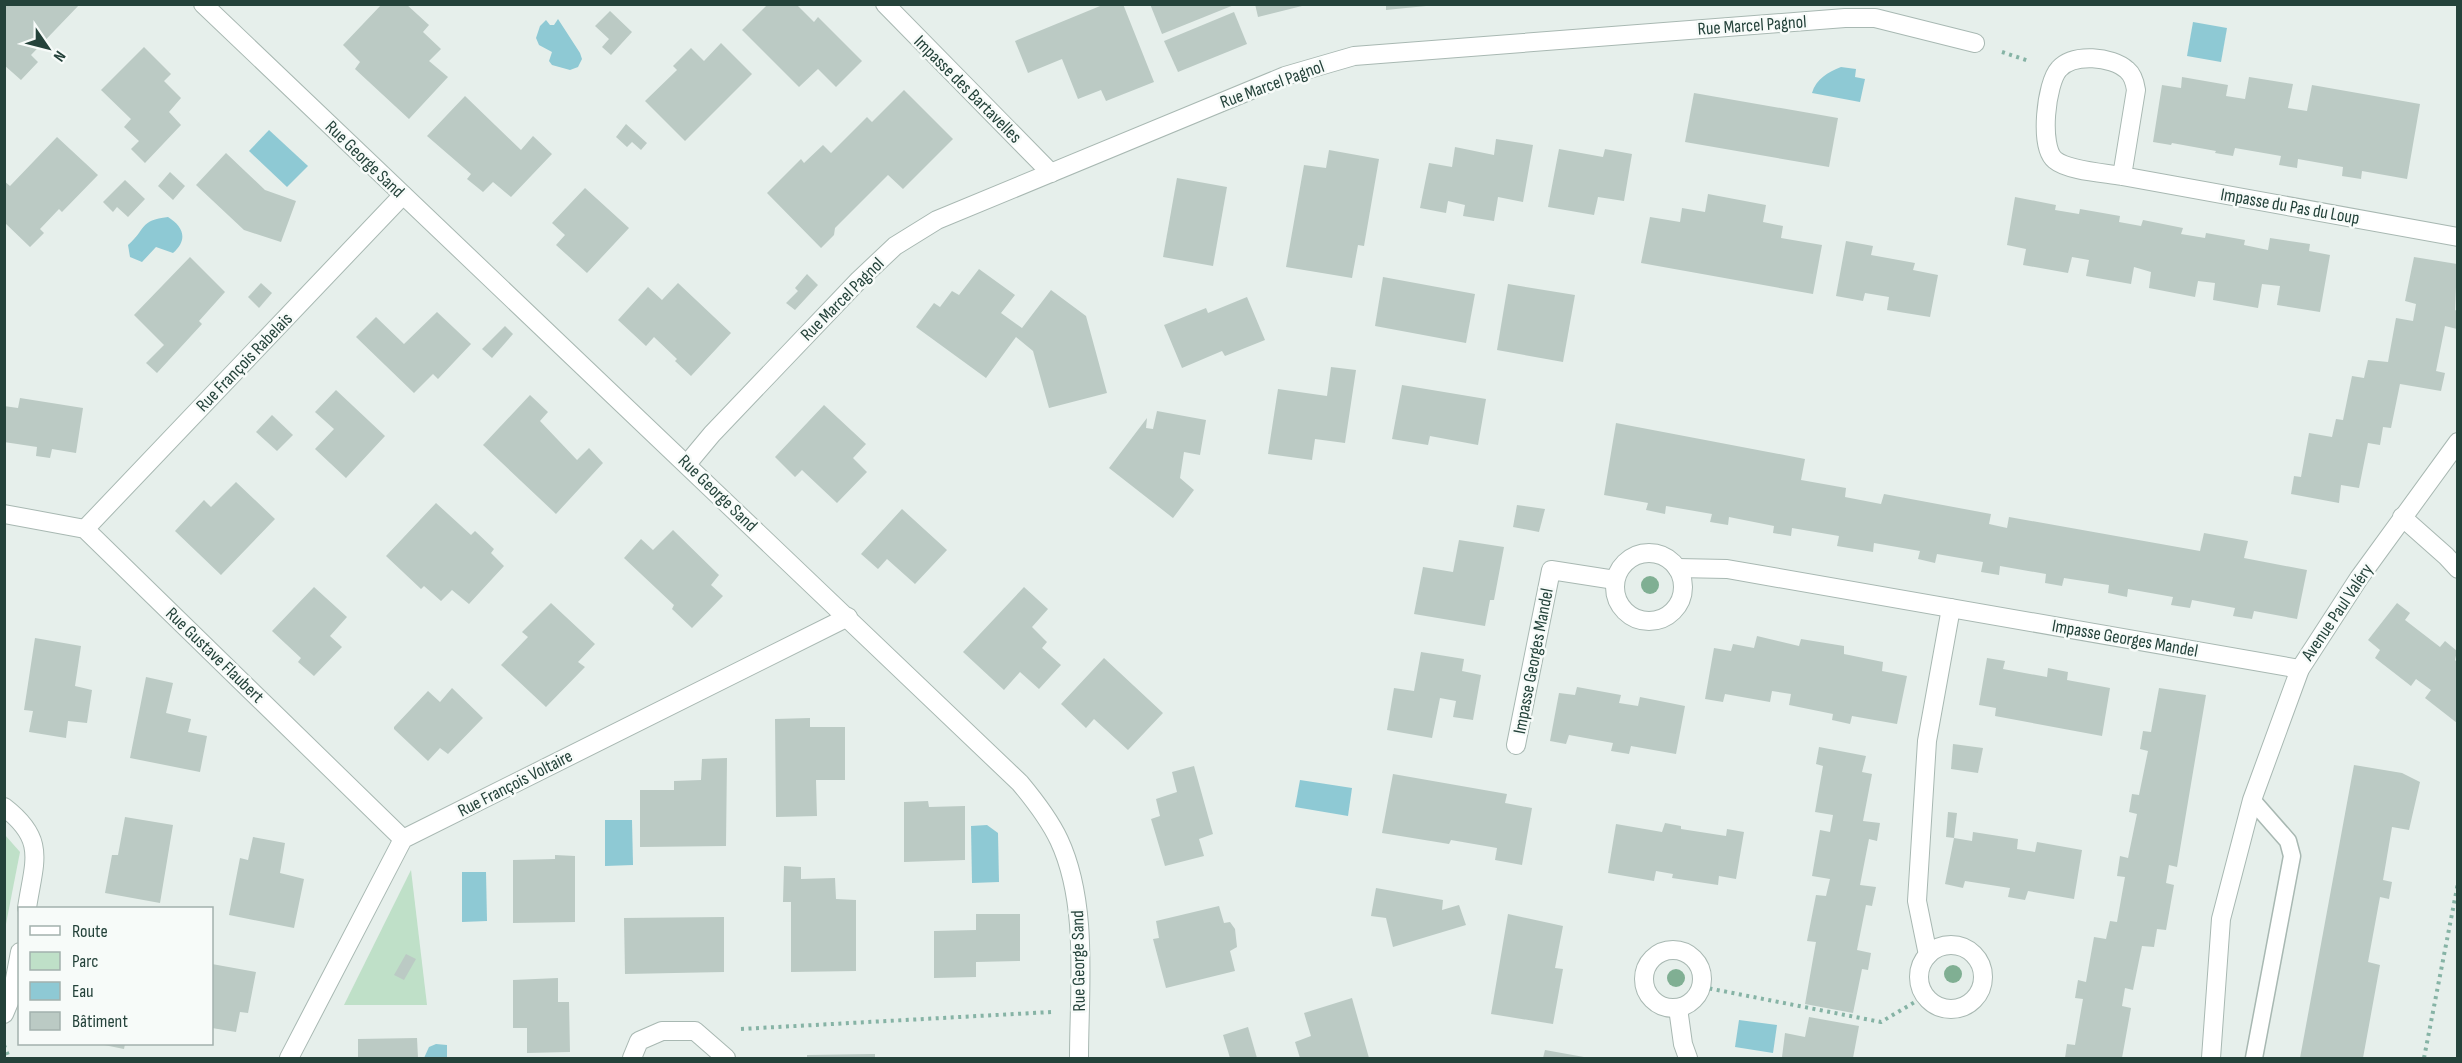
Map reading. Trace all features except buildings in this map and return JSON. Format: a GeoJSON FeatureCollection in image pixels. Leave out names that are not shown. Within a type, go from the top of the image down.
{"type":"FeatureCollection","features":[{"type":"Feature","properties":{"kind":"street","name":"Rue George Sand"},"geometry":{"type":"LineString","coordinates":[[202,4],[848,617],[1020,783],[1041,808],[1059,841],[1072,876],[1079,914],[1079,1059]]}},
{"type":"Feature","properties":{"kind":"street","name":"Impasse des Bartavelles"},"geometry":{"type":"LineString","coordinates":[[885,4],[1051,173]]}},
{"type":"Feature","properties":{"kind":"street"},"geometry":{"type":"LineString","coordinates":[[1875,18],[1891,4]]}},
{"type":"Feature","properties":{"kind":"street","name":"Rue Marcel Pagnol"},"geometry":{"type":"LineString","coordinates":[[687,464],[712,434],[859,280],[895,246],[937,220],[1285,76],[1354,56],[1845,18],[1875,18],[1975,44]]}},
{"type":"Feature","properties":{"kind":"street"},"geometry":{"type":"LineString","coordinates":[[2057,70],[2069,60],[2083,57],[2117,64],[2127,70],[2134,79],[2136,90],[2122,176]]}},
{"type":"Feature","properties":{"kind":"street","name":"Impasse du Pas du Loup"},"geometry":{"type":"LineString","coordinates":[[2057,70],[2051,83],[2044,133],[2047,150],[2055,161],[2069,166],[2457,237]]}},
{"type":"Feature","properties":{"kind":"street","name":"Rue François Rabelais"},"geometry":{"type":"LineString","coordinates":[[85,529],[403,195]]}},
{"type":"Feature","properties":{"kind":"street","name":"Avenue Paul Valéry"},"geometry":{"type":"LineString","coordinates":[[2211,1059],[2221,919],[2252,800],[2300,669],[2341,605],[2457,442]]}},
{"type":"Feature","properties":{"kind":"street"},"geometry":{"type":"LineString","coordinates":[[4,514],[85,529]]}},
{"type":"Feature","properties":{"kind":"street"},"geometry":{"type":"LineString","coordinates":[[2403,517],[2446,555],[2457,569]]}},
{"type":"Feature","properties":{"kind":"street","name":"Rue Gustave Flaubert"},"geometry":{"type":"LineString","coordinates":[[85,529],[403,839]]}},
{"type":"Feature","properties":{"kind":"street","name":"Impasse Georges Mandel"},"geometry":{"type":"LineString","coordinates":[[1516,745],[1551,570],[1616,580],[1627,561],[1637,555],[1648,553],[1659,554],[1669,559],[1677,568],[1727,569],[2300,669]]}},
{"type":"Feature","properties":{"kind":"street"},"geometry":{"type":"LineString","coordinates":[[1616,580],[1615,592],[1624,611],[1644,621],[1655,620],[1674,609],[1680,600],[1683,589],[1677,568]]}},
{"type":"Feature","properties":{"kind":"street"},"geometry":{"type":"LineString","coordinates":[[1928,955],[1917,902],[1919,867],[1928,741],[1951,608]]}},
{"type":"Feature","properties":{"kind":"street","name":"Rue François Voltaire"},"geometry":{"type":"LineString","coordinates":[[403,839],[848,617]]}},
{"type":"Feature","properties":{"kind":"street"},"geometry":{"type":"LineString","coordinates":[[4,807],[25,826],[34,841],[35,856],[27,907]]}},
{"type":"Feature","properties":{"kind":"street"},"geometry":{"type":"LineString","coordinates":[[289,1059],[403,839]]}},
{"type":"Feature","properties":{"kind":"street"},"geometry":{"type":"LineString","coordinates":[[1946,945],[1966,949],[1981,964],[1983,984],[1978,994],[1962,1007],[1942,1008],[1925,996],[1920,986],[1919,975],[1928,955],[1936,949],[1946,945]]}},
{"type":"Feature","properties":{"kind":"street"},"geometry":{"type":"LineString","coordinates":[[1677,950],[1687,952],[1701,967],[1702,987],[1693,1001],[1678,1008],[1658,1005],[1645,990],[1645,969],[1658,954],[1677,950]]}},
{"type":"Feature","properties":{"kind":"street"},"geometry":{"type":"LineString","coordinates":[[4,1014],[12,995],[18,963]]}},
{"type":"Feature","properties":{"kind":"street"},"geometry":{"type":"LineString","coordinates":[[1678,1008],[1683,1044],[1688,1059]]}},
{"type":"Feature","properties":{"kind":"street"},"geometry":{"type":"LineString","coordinates":[[632,1059],[639,1041],[662,1031],[695,1031],[726,1059]]}},
{"type":"Feature","properties":{"kind":"lane"},"geometry":{"type":"LineString","coordinates":[[2252,800],[2288,842],[2292,856],[2254,1059]]}},
{"type":"Feature","properties":{"kind":"path"},"geometry":{"type":"LineString","coordinates":[[1975,44],[2057,70]]}},
{"type":"Feature","properties":{"kind":"path"},"geometry":{"type":"LineString","coordinates":[[2424,1059],[2457,883]]}},
{"type":"Feature","properties":{"kind":"path"},"geometry":{"type":"LineString","coordinates":[[1702,987],[1881,1022],[1925,996]]}},
{"type":"Feature","properties":{"kind":"path"},"geometry":{"type":"LineString","coordinates":[[695,1031],[1079,1010]]}},
{"type":"Feature","properties":{"kind":"path"},"geometry":{"type":"LineString","coordinates":[[4,1045],[9,1059]]}},
{"type":"Feature","properties":{"kind":"green space"},"geometry":{"type":"Polygon","coordinates":[[[5,835],[20,852],[5,929],[5,835]]]}},
{"type":"Feature","properties":{"kind":"green space"},"geometry":{"type":"Polygon","coordinates":[[[411,870],[427,1005],[344,1005],[411,870]]]}},
{"type":"Feature","properties":{"kind":"water"},"geometry":{"type":"Polygon","coordinates":[[[558,19],[582,59],[578,67],[570,70],[552,65],[549,61],[552,52],[539,45],[536,38],[540,26],[546,20],[550,25],[554,25],[558,19]]]}},
{"type":"Feature","properties":{"kind":"water"},"geometry":{"type":"Polygon","coordinates":[[[2193,22],[2227,28],[2221,62],[2187,56],[2193,22]]]}},
{"type":"Feature","properties":{"kind":"water"},"geometry":{"type":"Polygon","coordinates":[[[1841,67],[1856,69],[1855,77],[1865,79],[1860,102],[1812,93],[1816,84],[1823,77],[1841,67]]]}},
{"type":"Feature","properties":{"kind":"water"},"geometry":{"type":"Polygon","coordinates":[[[269,130],[308,166],[287,187],[249,151],[269,130]]]}},
{"type":"Feature","properties":{"kind":"water"},"geometry":{"type":"Polygon","coordinates":[[[168,217],[181,229],[182,239],[178,248],[173,253],[156,247],[142,262],[130,257],[128,245],[147,223],[168,217]]]}},
{"type":"Feature","properties":{"kind":"water"},"geometry":{"type":"Polygon","coordinates":[[[1300,780],[1352,788],[1348,816],[1295,807],[1300,780]]]}},
{"type":"Feature","properties":{"kind":"water"},"geometry":{"type":"Polygon","coordinates":[[[605,820],[632,820],[633,865],[605,866],[605,820]]]}},
{"type":"Feature","properties":{"kind":"water"},"geometry":{"type":"Polygon","coordinates":[[[987,825],[998,833],[999,882],[972,883],[971,826],[987,825]]]}},
{"type":"Feature","properties":{"kind":"water"},"geometry":{"type":"Polygon","coordinates":[[[462,872],[486,872],[487,921],[462,922],[462,872]]]}},
{"type":"Feature","properties":{"kind":"water"},"geometry":{"type":"Polygon","coordinates":[[[1739,1020],[1777,1025],[1773,1053],[1735,1047],[1739,1020]]]}},
{"type":"Feature","properties":{"kind":"water"},"geometry":{"type":"Polygon","coordinates":[[[436,1044],[447,1045],[447,1058],[424,1058],[429,1047],[436,1044]]]}}]}
